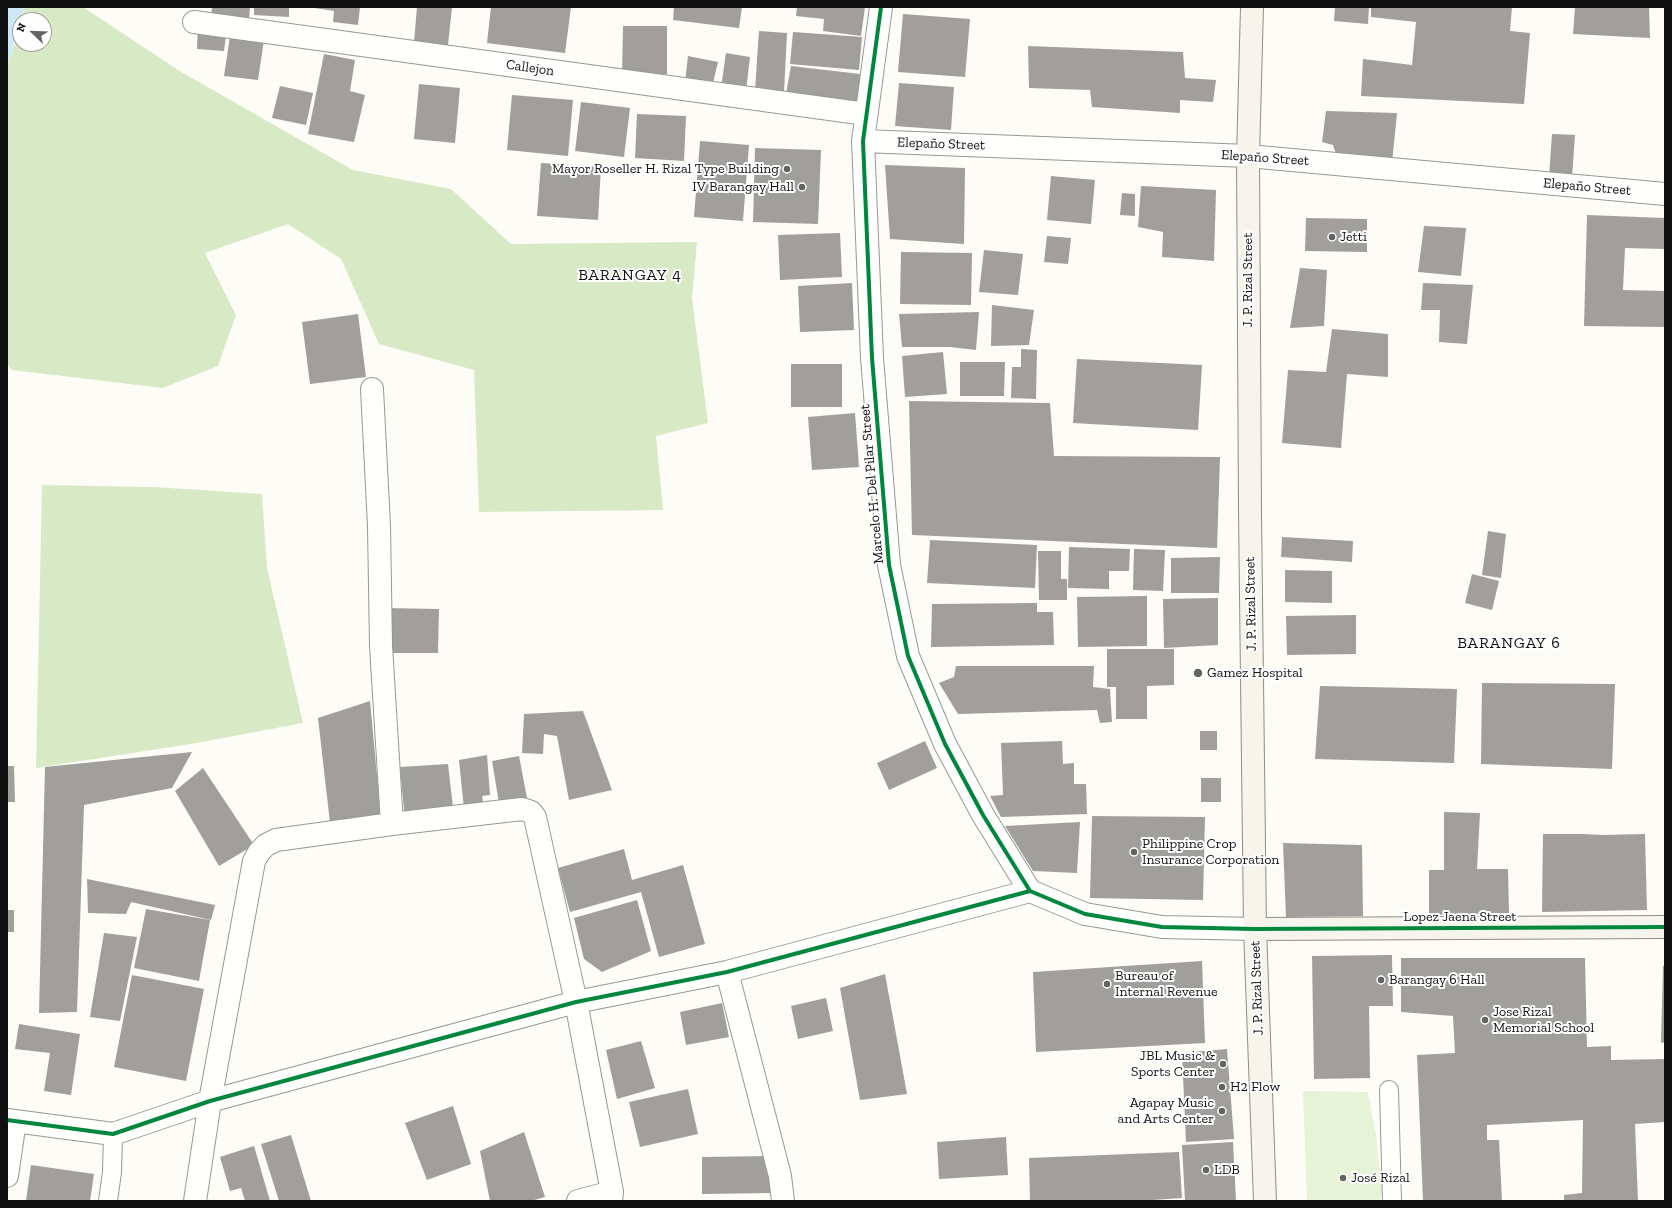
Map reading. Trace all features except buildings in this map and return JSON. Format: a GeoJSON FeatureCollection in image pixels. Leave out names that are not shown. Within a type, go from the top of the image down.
{"type":"FeatureCollection","features":[{"type":"Feature","properties":{"kind":"main road","name":"J. P. Rizal Street"},"geometry":{"type":"LineString","coordinates":[[1252,7],[1248,156],[1255,929],[1265,1201]]}},
{"type":"Feature","properties":{"kind":"main road","name":"Lopez Jaena Street"},"geometry":{"type":"LineString","coordinates":[[1255,929],[1665,927]]}},
{"type":"Feature","properties":{"kind":"street","name":"Marcelo H. Del Pilar Street"},"geometry":{"type":"LineString","coordinates":[[881,7],[863,141],[872,358],[889,557],[908,656],[945,744],[983,815],[1030,891]]}},
{"type":"Feature","properties":{"kind":"street","name":"Callejon"},"geometry":{"type":"LineString","coordinates":[[194,22],[866,114]]}},
{"type":"Feature","properties":{"kind":"street","name":"Elepaño Street"},"geometry":{"type":"LineString","coordinates":[[863,141],[1248,156],[1665,194]]}},
{"type":"Feature","properties":{"kind":"street"},"geometry":{"type":"LineString","coordinates":[[372,389],[379,526],[381,646],[392,824]]}},
{"type":"Feature","properties":{"kind":"street"},"geometry":{"type":"LineString","coordinates":[[195,1201],[210,1101],[254,861],[259,852],[266,845],[276,840],[392,824],[522,809],[531,812],[535,817],[576,1002],[612,1196],[578,1201]]}},
{"type":"Feature","properties":{"kind":"street"},"geometry":{"type":"LineString","coordinates":[[7,1176],[11,1120],[113,1134],[210,1101],[576,1002],[726,972],[1030,891],[1085,914],[1162,927],[1255,929]]}},
{"type":"Feature","properties":{"kind":"street"},"geometry":{"type":"LineString","coordinates":[[726,972],[780,1176],[783,1201]]}},
{"type":"Feature","properties":{"kind":"lane"},"geometry":{"type":"LineString","coordinates":[[1389,1090],[1392,1201]]}},
{"type":"Feature","properties":{"kind":"lane"},"geometry":{"type":"LineString","coordinates":[[108,1201],[112,1172],[113,1134]]}},
{"type":"Feature","properties":{"kind":"green space"},"geometry":{"type":"Polygon","coordinates":[[[25,7],[83,7],[178,70],[353,170],[451,189],[511,244],[697,242],[692,298],[708,423],[656,436],[663,510],[479,512],[474,370],[379,344],[341,259],[288,224],[205,253],[236,315],[218,366],[163,388],[12,370],[7,364],[7,69],[12,52],[52,52],[52,12],[23,12],[25,7]]]}},
{"type":"Feature","properties":{"kind":"green space"},"geometry":{"type":"Polygon","coordinates":[[[42,485],[154,487],[262,494],[267,568],[303,723],[197,743],[36,768],[42,485]]]}},
{"type":"Feature","properties":{"kind":"green space"},"geometry":{"type":"Polygon","coordinates":[[[1303,1091],[1368,1092],[1376,1135],[1382,1190],[1380,1201],[1307,1201],[1303,1091]]]}},
{"type":"Feature","properties":{"kind":"water"},"geometry":{"type":"Polygon","coordinates":[[[7,7],[25,7],[23,12],[12,12],[12,50],[7,69],[7,7]]]}},
{"type":"Feature","properties":{"kind":"cycle path"},"geometry":{"type":"LineString","coordinates":[[881,7],[863,141],[872,358],[889,565],[908,656],[945,744],[983,815],[1030,891],[1085,914],[1162,927],[1255,929],[1665,927]]}},
{"type":"Feature","properties":{"kind":"cycle path"},"geometry":{"type":"LineString","coordinates":[[7,1120],[113,1134],[210,1101],[576,1002],[727,972],[1030,891]]}},
{"type":"Feature","properties":{"kind":"place","name":"Mayor Roseller H. Rizal Type Building"},"geometry":{"type":"Point","coordinates":[787,169]}},
{"type":"Feature","properties":{"kind":"place","name":"IV Barangay Hall"},"geometry":{"type":"Point","coordinates":[802,187]}},
{"type":"Feature","properties":{"kind":"place","name":"Jetti"},"geometry":{"type":"Point","coordinates":[1332,237]}},
{"type":"Feature","properties":{"kind":"place","name":"Gamez Hospital"},"geometry":{"type":"Point","coordinates":[1198,673]}},
{"type":"Feature","properties":{"kind":"place","name":"Philippine Crop Insurance Corporation"},"geometry":{"type":"Point","coordinates":[1134,852]}},
{"type":"Feature","properties":{"kind":"place","name":"Barangay 6 Hall"},"geometry":{"type":"Point","coordinates":[1381,980]}},
{"type":"Feature","properties":{"kind":"place","name":"Bureau of Internal Revenue"},"geometry":{"type":"Point","coordinates":[1107,984]}},
{"type":"Feature","properties":{"kind":"place","name":"Jose Rizal Memorial School"},"geometry":{"type":"Point","coordinates":[1485,1020]}},
{"type":"Feature","properties":{"kind":"place","name":"JBL Music & Sports Center"},"geometry":{"type":"Point","coordinates":[1223,1064]}},
{"type":"Feature","properties":{"kind":"place","name":"H2 Flow"},"geometry":{"type":"Point","coordinates":[1222,1087]}},
{"type":"Feature","properties":{"kind":"place","name":"Agapay Music and Arts Center"},"geometry":{"type":"Point","coordinates":[1222,1111]}},
{"type":"Feature","properties":{"kind":"place","name":"LDB"},"geometry":{"type":"Point","coordinates":[1206,1170]}},
{"type":"Feature","properties":{"kind":"place","name":"José Rizal"},"geometry":{"type":"Point","coordinates":[1343,1178]}},
{"type":"Feature","properties":{"kind":"district","name":"BARANGAY 4"},"geometry":{"type":"Point","coordinates":[630,275]}},
{"type":"Feature","properties":{"kind":"district","name":"BARANGAY 6"},"geometry":{"type":"Point","coordinates":[1509,643]}}]}
